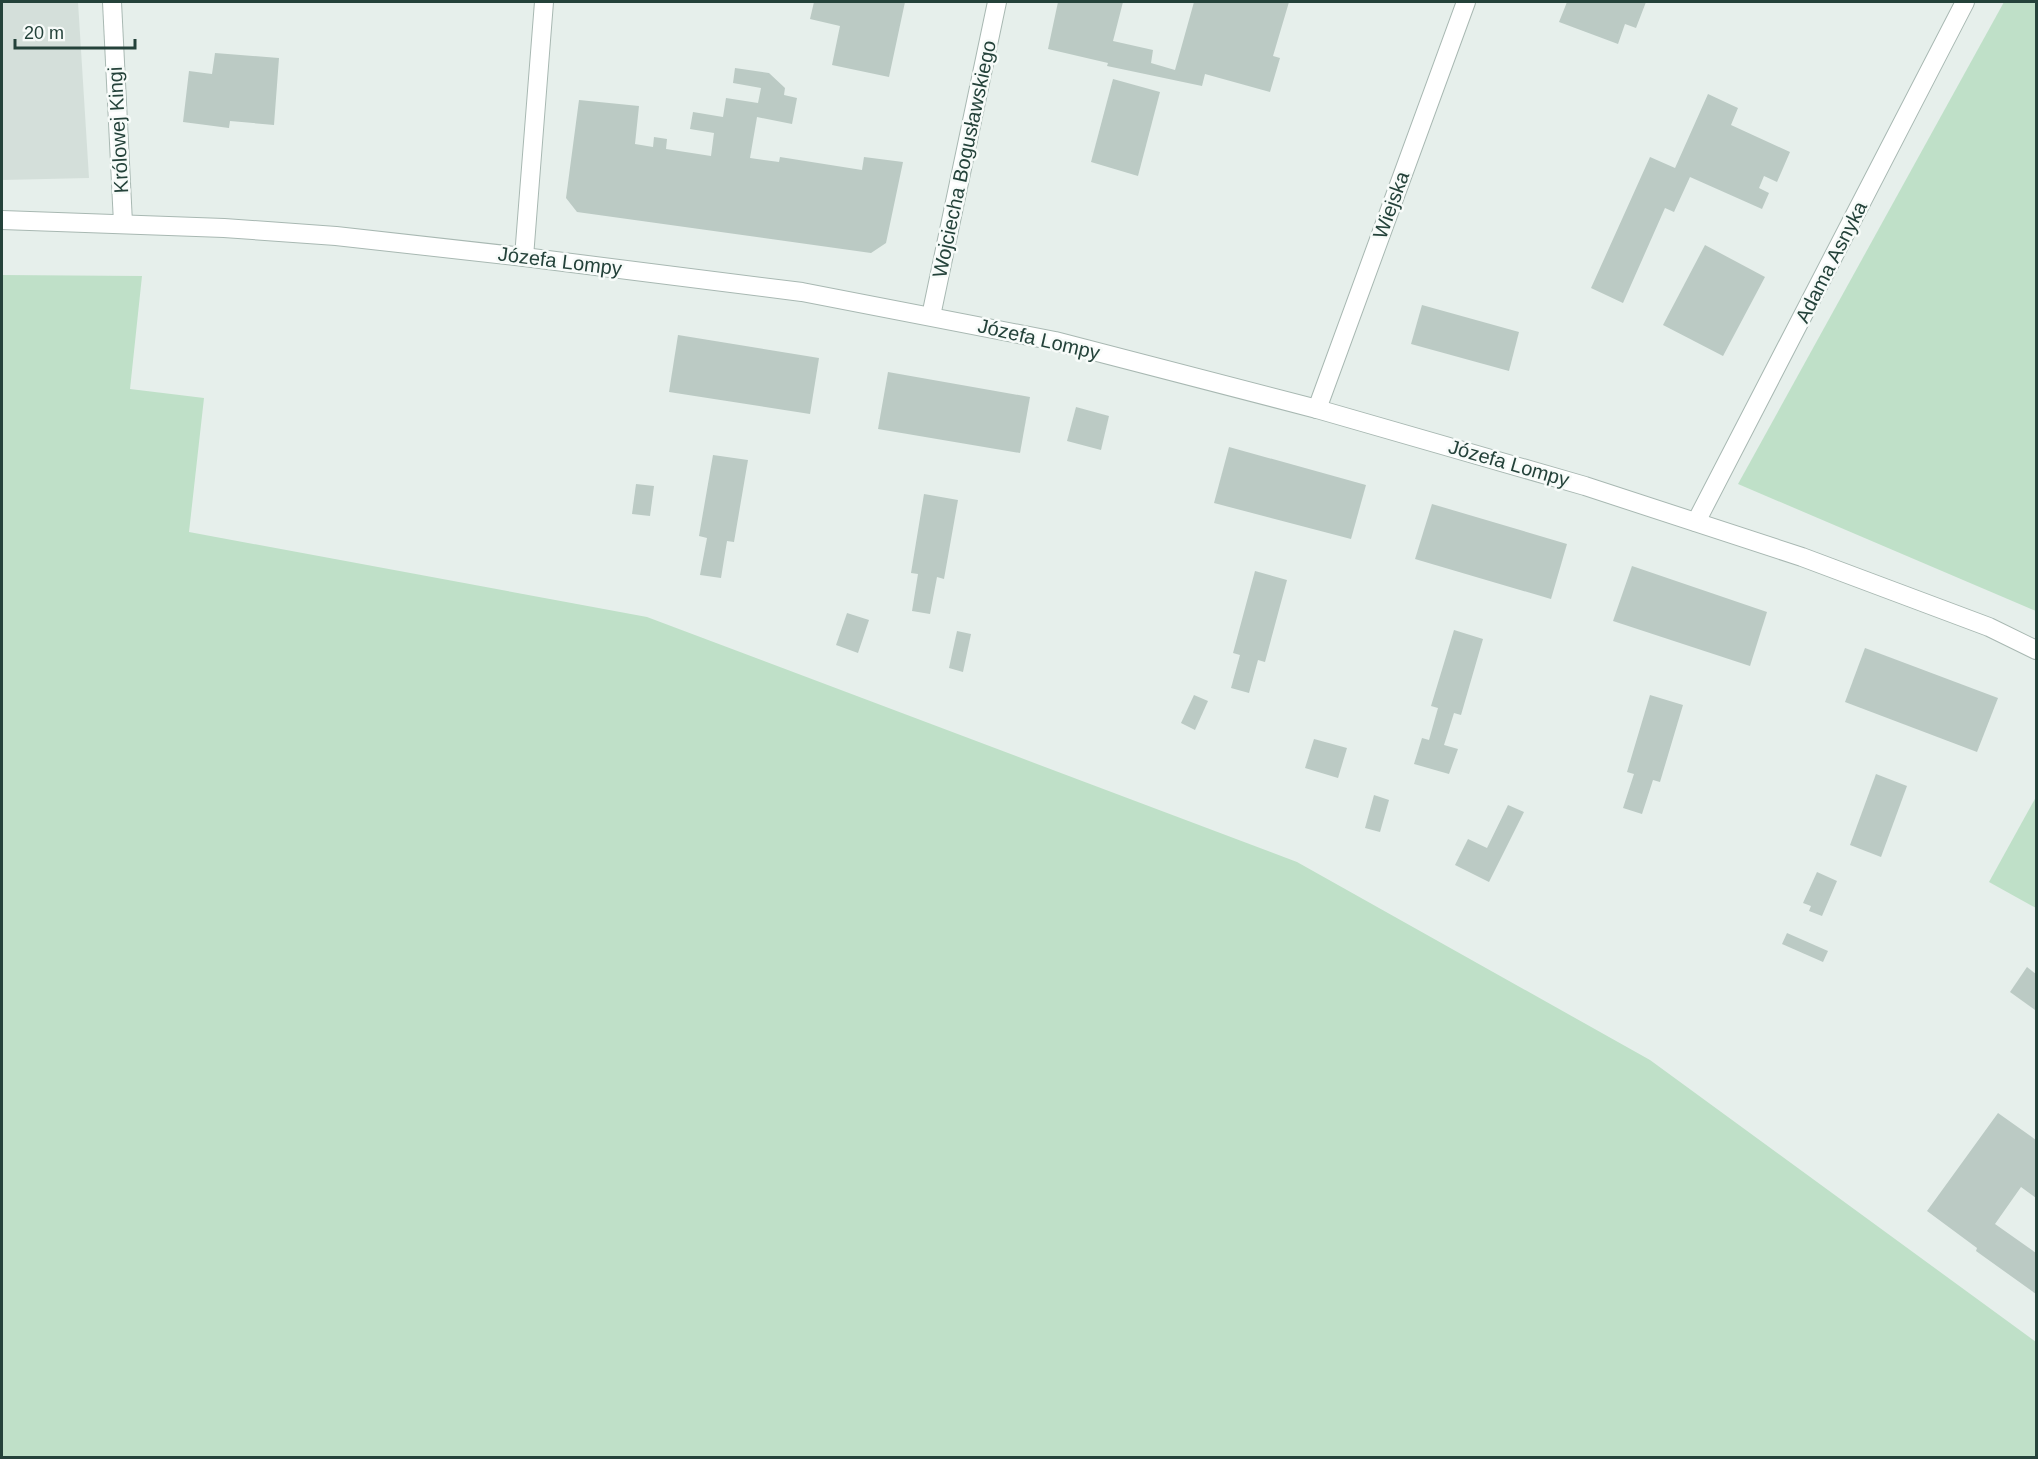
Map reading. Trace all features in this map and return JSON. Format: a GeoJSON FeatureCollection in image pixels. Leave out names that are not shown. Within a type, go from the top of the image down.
{"type":"FeatureCollection","features":[{"type":"Feature","properties":{"kind":"street","name":"Królowej Kingi"},"geometry":{"type":"LineString","coordinates":[[112,2],[123,223]]}},
{"type":"Feature","properties":{"kind":"street"},"geometry":{"type":"LineString","coordinates":[[524,257],[544,2]]}},
{"type":"Feature","properties":{"kind":"street","name":"Wojciecha Bogusławskiego"},"geometry":{"type":"LineString","coordinates":[[931,316],[997,2]]}},
{"type":"Feature","properties":{"kind":"street","name":"Wiejska"},"geometry":{"type":"LineString","coordinates":[[1317,409],[1466,2]]}},
{"type":"Feature","properties":{"kind":"street","name":"Adama Asnyka"},"geometry":{"type":"LineString","coordinates":[[1696,522],[1965,2]]}},
{"type":"Feature","properties":{"kind":"street","name":"Józefa Lompy"},"geometry":{"type":"LineString","coordinates":[[2,220],[224,228],[336,236],[524,257],[802,292],[1066,344],[1317,409],[1585,486],[1696,522],[1901,594],[1989,627],[2037,650]]}},
{"type":"Feature","properties":{"kind":"shaded area"},"geometry":{"type":"Polygon","coordinates":[[[2,2],[78,2],[89,178],[2,180],[2,2]]]}},
{"type":"Feature","properties":{"kind":"green space"},"geometry":{"type":"Polygon","coordinates":[[[2004,2],[2036,2],[2036,611],[1738,484],[2004,2]]]}},
{"type":"Feature","properties":{"kind":"green space"},"geometry":{"type":"Polygon","coordinates":[[[2,275],[142,276],[130,389],[204,398],[189,532],[647,617],[1297,862],[1650,1060],[2036,1342],[2036,1457],[2,1457],[2,275]]]}},
{"type":"Feature","properties":{"kind":"green space"},"geometry":{"type":"Polygon","coordinates":[[[2036,797],[2036,908],[1989,882],[2036,797]]]}},
{"type":"Feature","properties":{"kind":"building"},"geometry":{"type":"Polygon","coordinates":[[[814,2],[905,2],[889,77],[832,65],[840,26],[810,19],[814,2]]]}},
{"type":"Feature","properties":{"kind":"building"},"geometry":{"type":"Polygon","coordinates":[[[1058,2],[1123,2],[1113,41],[1153,50],[1151,63],[1175,70],[1194,2],[1289,2],[1273,56],[1280,58],[1270,92],[1205,74],[1202,86],[1107,66],[1108,63],[1048,49],[1058,2]]]}},
{"type":"Feature","properties":{"kind":"building"},"geometry":{"type":"Polygon","coordinates":[[[1567,2],[1646,2],[1636,28],[1625,24],[1618,44],[1559,22],[1567,2]]]}},
{"type":"Feature","properties":{"kind":"building"},"geometry":{"type":"Polygon","coordinates":[[[215,53],[279,58],[274,125],[230,121],[229,128],[183,122],[189,71],[212,74],[215,53]]]}},
{"type":"Feature","properties":{"kind":"building"},"geometry":{"type":"Polygon","coordinates":[[[735,68],[769,73],[785,88],[784,95],[797,98],[792,124],[757,117],[750,158],[779,162],[780,157],[862,170],[864,157],[903,162],[886,243],[871,253],[577,212],[566,198],[579,100],[639,106],[635,144],[653,147],[654,137],[667,139],[666,149],[711,156],[714,133],[690,129],[693,112],[723,117],[726,98],[758,103],[761,88],[733,83],[735,68]]]}},
{"type":"Feature","properties":{"kind":"building"},"geometry":{"type":"Polygon","coordinates":[[[1113,79],[1160,92],[1138,176],[1091,162],[1113,79]]]}},
{"type":"Feature","properties":{"kind":"building"},"geometry":{"type":"Polygon","coordinates":[[[1708,94],[1738,108],[1731,125],[1790,152],[1777,182],[1764,176],[1759,188],[1769,193],[1762,209],[1690,177],[1674,212],[1665,208],[1623,303],[1591,288],[1650,157],[1675,168],[1708,94]]]}},
{"type":"Feature","properties":{"kind":"building"},"geometry":{"type":"Polygon","coordinates":[[[1705,245],[1765,277],[1723,356],[1663,325],[1705,245]]]}},
{"type":"Feature","properties":{"kind":"building"},"geometry":{"type":"Polygon","coordinates":[[[1422,305],[1519,332],[1509,371],[1411,344],[1422,305]]]}},
{"type":"Feature","properties":{"kind":"building"},"geometry":{"type":"Polygon","coordinates":[[[678,335],[819,358],[810,414],[669,392],[678,335]]]}},
{"type":"Feature","properties":{"kind":"building"},"geometry":{"type":"Polygon","coordinates":[[[888,372],[1030,397],[1020,453],[878,429],[888,372]]]}},
{"type":"Feature","properties":{"kind":"building"},"geometry":{"type":"Polygon","coordinates":[[[1076,407],[1109,416],[1101,450],[1067,441],[1076,407]]]}},
{"type":"Feature","properties":{"kind":"building"},"geometry":{"type":"Polygon","coordinates":[[[1229,447],[1366,485],[1351,539],[1214,503],[1229,447]]]}},
{"type":"Feature","properties":{"kind":"building"},"geometry":{"type":"Polygon","coordinates":[[[713,455],[748,460],[734,542],[727,541],[721,578],[700,575],[707,538],[699,536],[713,455]]]}},
{"type":"Feature","properties":{"kind":"building"},"geometry":{"type":"Polygon","coordinates":[[[636,484],[654,486],[650,516],[632,514],[636,484]]]}},
{"type":"Feature","properties":{"kind":"building"},"geometry":{"type":"Polygon","coordinates":[[[924,494],[958,500],[944,579],[937,577],[930,614],[912,611],[918,574],[911,573],[924,494]]]}},
{"type":"Feature","properties":{"kind":"building"},"geometry":{"type":"Polygon","coordinates":[[[1432,504],[1567,544],[1551,599],[1415,559],[1432,504]]]}},
{"type":"Feature","properties":{"kind":"building"},"geometry":{"type":"Polygon","coordinates":[[[1632,566],[1767,612],[1750,666],[1613,621],[1632,566]]]}},
{"type":"Feature","properties":{"kind":"building"},"geometry":{"type":"Polygon","coordinates":[[[1255,571],[1287,580],[1265,662],[1258,660],[1249,693],[1231,688],[1240,655],[1233,653],[1255,571]]]}},
{"type":"Feature","properties":{"kind":"building"},"geometry":{"type":"Polygon","coordinates":[[[847,613],[869,620],[858,653],[836,645],[847,613]]]}},
{"type":"Feature","properties":{"kind":"building"},"geometry":{"type":"Polygon","coordinates":[[[1454,630],[1483,639],[1461,715],[1454,713],[1444,745],[1458,749],[1449,774],[1414,764],[1422,738],[1429,740],[1438,708],[1431,706],[1454,630]]]}},
{"type":"Feature","properties":{"kind":"building"},"geometry":{"type":"Polygon","coordinates":[[[957,631],[971,634],[963,672],[949,668],[957,631]]]}},
{"type":"Feature","properties":{"kind":"building"},"geometry":{"type":"Polygon","coordinates":[[[1865,648],[1998,698],[1977,752],[1845,702],[1865,648]]]}},
{"type":"Feature","properties":{"kind":"building"},"geometry":{"type":"Polygon","coordinates":[[[1194,695],[1208,701],[1195,730],[1181,723],[1194,695]]]}},
{"type":"Feature","properties":{"kind":"building"},"geometry":{"type":"Polygon","coordinates":[[[1650,695],[1683,705],[1660,782],[1653,780],[1642,814],[1623,808],[1634,774],[1627,772],[1650,695]]]}},
{"type":"Feature","properties":{"kind":"building"},"geometry":{"type":"Polygon","coordinates":[[[1314,739],[1347,748],[1338,778],[1305,768],[1314,739]]]}},
{"type":"Feature","properties":{"kind":"building"},"geometry":{"type":"Polygon","coordinates":[[[1876,774],[1907,786],[1881,857],[1850,845],[1876,774]]]}},
{"type":"Feature","properties":{"kind":"building"},"geometry":{"type":"Polygon","coordinates":[[[1374,795],[1389,800],[1380,832],[1365,828],[1374,795]]]}},
{"type":"Feature","properties":{"kind":"building"},"geometry":{"type":"Polygon","coordinates":[[[1508,805],[1524,812],[1489,882],[1455,865],[1468,839],[1487,848],[1508,805]]]}},
{"type":"Feature","properties":{"kind":"building"},"geometry":{"type":"Polygon","coordinates":[[[1817,872],[1837,881],[1822,916],[1809,911],[1811,906],[1803,903],[1817,872]]]}},
{"type":"Feature","properties":{"kind":"building"},"geometry":{"type":"Polygon","coordinates":[[[1787,933],[1828,951],[1823,962],[1782,944],[1787,933]]]}},
{"type":"Feature","properties":{"kind":"building"},"geometry":{"type":"Polygon","coordinates":[[[2027,967],[2036,974],[2035,1010],[2010,992],[2027,967]]]}},
{"type":"Feature","properties":{"kind":"building"},"geometry":{"type":"Polygon","coordinates":[[[1998,1113],[2036,1140],[2036,1198],[2021,1187],[1995,1224],[2036,1253],[2036,1294],[1976,1251],[1977,1248],[1927,1211],[1998,1113]]]}}]}
